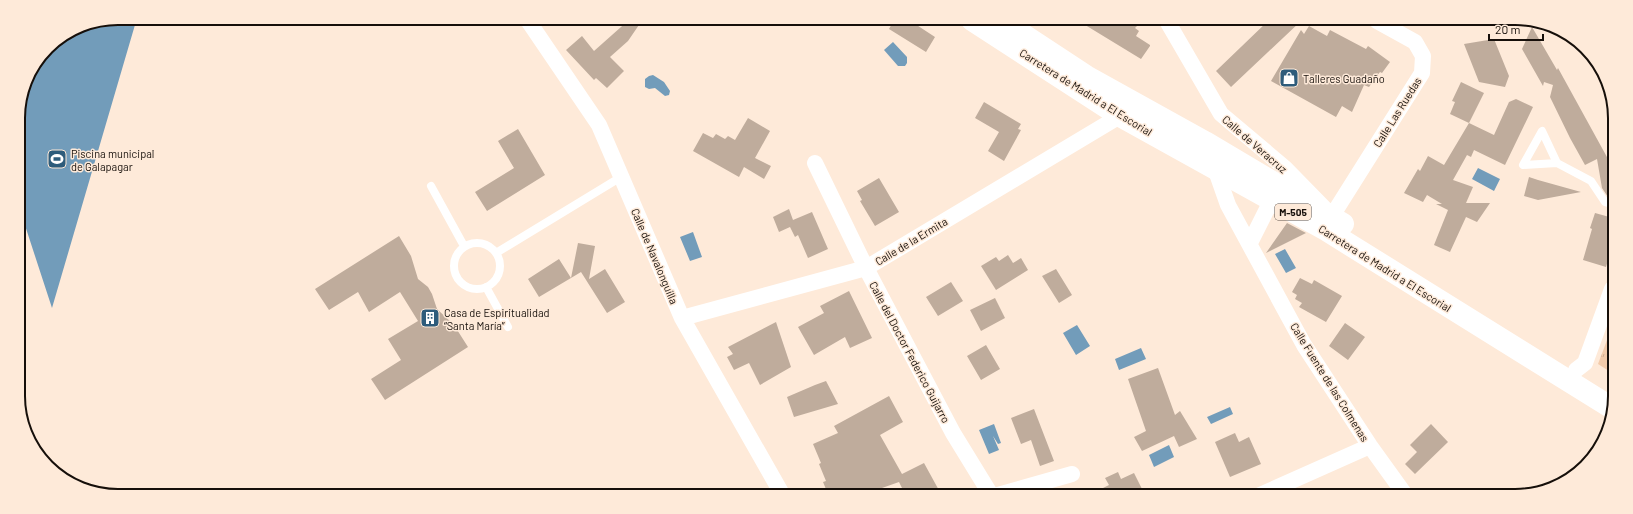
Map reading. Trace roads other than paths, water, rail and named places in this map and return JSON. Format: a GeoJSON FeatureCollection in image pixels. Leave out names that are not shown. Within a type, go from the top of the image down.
{"type":"FeatureCollection","features":[{"type":"Feature","properties":{"kind":"highway","name":"Carretera de Madrid a El Escorial"},"geometry":{"type":"LineString","coordinates":[[980,25],[1120,116],[1215,168],[1271,201],[1326,230],[1607,405]]}},
{"type":"Feature","properties":{"kind":"highway","name":"Carretera de Madrid a El Escorial"},"geometry":{"type":"LineString","coordinates":[[1009,25],[1086,76],[1205,142],[1332,216],[1608,390]]}},
{"type":"Feature","properties":{"kind":"street","name":"Calle de Navalonguilla"},"geometry":{"type":"LineString","coordinates":[[530,25],[599,126],[682,318],[779,489]]}},
{"type":"Feature","properties":{"kind":"street","name":"Calle de Veracruz"},"geometry":{"type":"LineString","coordinates":[[1168,25],[1221,114],[1285,168],[1332,216]]}},
{"type":"Feature","properties":{"kind":"street","name":"Calle Las Ruedas"},"geometry":{"type":"LineString","coordinates":[[1332,216],[1422,73],[1423,56],[1415,42],[1384,25]]}},
{"type":"Feature","properties":{"kind":"street","name":"Calle de la Ermita"},"geometry":{"type":"LineString","coordinates":[[682,318],[866,268],[1120,116]]}},
{"type":"Feature","properties":{"kind":"street","name":"Calle del Doctor Federico Guijarro"},"geometry":{"type":"LineString","coordinates":[[815,163],[866,268],[953,433],[987,489]]}},
{"type":"Feature","properties":{"kind":"street","name":"Calle Fuente de las Colmenas"},"geometry":{"type":"LineString","coordinates":[[1215,168],[1228,205],[1250,243],[1304,345],[1370,446],[1401,489]]}},
{"type":"Feature","properties":{"kind":"street"},"geometry":{"type":"LineString","coordinates":[[1250,243],[1271,201]]}},
{"type":"Feature","properties":{"kind":"street"},"geometry":{"type":"LineString","coordinates":[[1576,370],[1585,363],[1608,300]]}},
{"type":"Feature","properties":{"kind":"street"},"geometry":{"type":"LineString","coordinates":[[1273,489],[1370,446]]}},
{"type":"Feature","properties":{"kind":"street"},"geometry":{"type":"LineString","coordinates":[[1019,489],[1072,474]]}},
{"type":"Feature","properties":{"kind":"lane"},"geometry":{"type":"LineString","coordinates":[[1557,163],[1542,131],[1523,165],[1557,163],[1591,181],[1605,202],[1608,203]]}},
{"type":"Feature","properties":{"kind":"lane"},"geometry":{"type":"LineString","coordinates":[[496,253],[621,177]]}},
{"type":"Feature","properties":{"kind":"lane"},"geometry":{"type":"LineString","coordinates":[[431,186],[464,246]]}},
{"type":"Feature","properties":{"kind":"lane"},"geometry":{"type":"LineString","coordinates":[[472,243],[482,243],[490,247],[496,253],[500,261],[500,269],[492,283],[486,287],[476,289],[467,286],[459,280],[454,272],[454,262],[457,253],[464,246],[472,243]]}},
{"type":"Feature","properties":{"kind":"lane"},"geometry":{"type":"LineString","coordinates":[[486,287],[508,327]]}},
{"type":"Feature","properties":{"kind":"water","name":"Piscina municipal de Galapagar"},"geometry":{"type":"Polygon","coordinates":[[[135,25],[52,308],[25,225],[25,112],[28,94],[32,82],[41,66],[52,52],[71,37],[100,27],[135,25]]]}},
{"type":"Feature","properties":{"kind":"water"},"geometry":{"type":"Polygon","coordinates":[[[893,42],[907,57],[907,63],[905,66],[898,66],[884,50],[893,42]]]}},
{"type":"Feature","properties":{"kind":"water"},"geometry":{"type":"Polygon","coordinates":[[[653,75],[664,82],[670,91],[669,95],[665,96],[655,88],[649,89],[645,87],[645,79],[653,75]]]}},
{"type":"Feature","properties":{"kind":"water"},"geometry":{"type":"Polygon","coordinates":[[[1478,168],[1500,179],[1494,191],[1472,179],[1478,168]]]}},
{"type":"Feature","properties":{"kind":"water"},"geometry":{"type":"Polygon","coordinates":[[[693,232],[702,257],[690,261],[680,237],[693,232]]]}},
{"type":"Feature","properties":{"kind":"water"},"geometry":{"type":"Polygon","coordinates":[[[1285,249],[1296,268],[1286,273],[1275,254],[1285,249]]]}},
{"type":"Feature","properties":{"kind":"water"},"geometry":{"type":"Polygon","coordinates":[[[1077,325],[1090,346],[1076,355],[1063,333],[1077,325]]]}},
{"type":"Feature","properties":{"kind":"water"},"geometry":{"type":"Polygon","coordinates":[[[1141,348],[1146,359],[1119,370],[1115,359],[1141,348]]]}},
{"type":"Feature","properties":{"kind":"water"},"geometry":{"type":"Polygon","coordinates":[[[1230,407],[1233,414],[1211,424],[1207,417],[1230,407]]]}},
{"type":"Feature","properties":{"kind":"water"},"geometry":{"type":"Polygon","coordinates":[[[994,424],[1001,443],[998,444],[993,436],[999,450],[989,454],[979,430],[994,424]]]}},
{"type":"Feature","properties":{"kind":"water"},"geometry":{"type":"Polygon","coordinates":[[[1169,445],[1174,457],[1154,467],[1149,455],[1169,445]]]}},
{"type":"Feature","properties":{"kind":"place","name":"Talleres Guadaño"},"geometry":{"type":"Point","coordinates":[1289,78]}},
{"type":"Feature","properties":{"kind":"place","name":"Piscina municipal de Galapagar"},"geometry":{"type":"Point","coordinates":[57,159]}},
{"type":"Feature","properties":{"kind":"place","name":"Casa de Espiritualidad “Santa María”"},"geometry":{"type":"Point","coordinates":[430,318]}}]}
